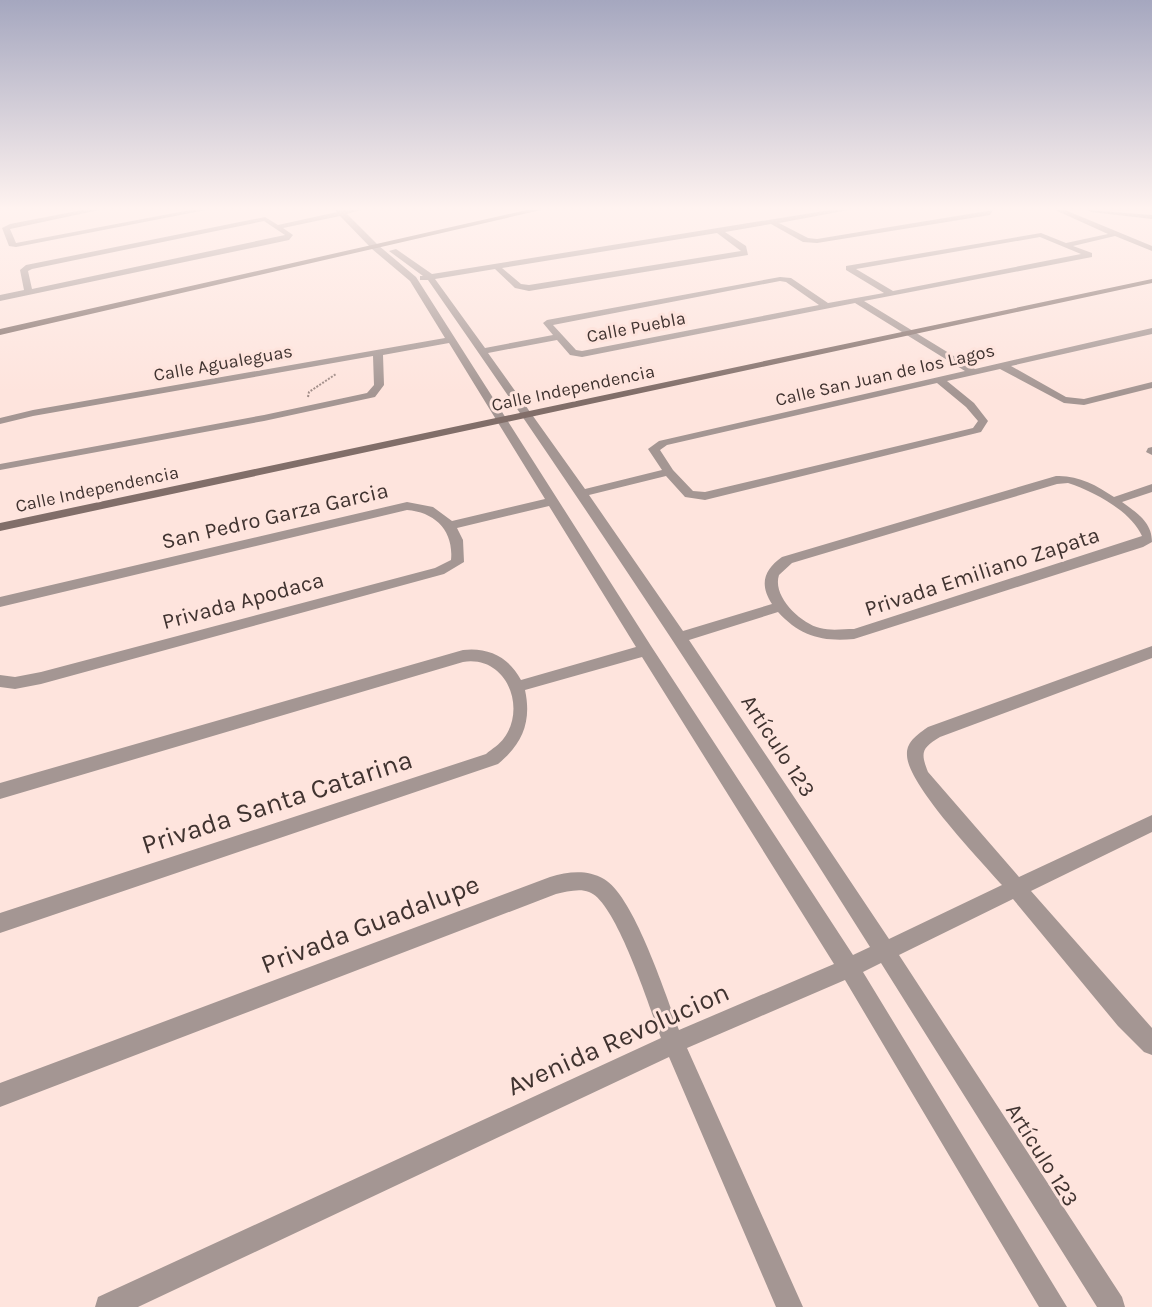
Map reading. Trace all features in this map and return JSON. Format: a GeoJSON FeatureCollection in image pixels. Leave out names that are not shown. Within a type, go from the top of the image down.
{"type":"FeatureCollection","features":[{"type":"Feature","properties":{"kind":"street"},"geometry":{"type":"LineString","coordinates":[[24,271],[29,292]]}},
{"type":"Feature","properties":{"kind":"street"},"geometry":{"type":"LineString","coordinates":[[0,298],[128,271]]}},
{"type":"Feature","properties":{"kind":"street"},"geometry":{"type":"LineString","coordinates":[[0,332],[264,271]]}},
{"type":"Feature","properties":{"kind":"street","name":"Artículo 123"},"geometry":{"type":"LineString","coordinates":[[412,271],[421,278],[483,351],[681,637],[885,950],[1112,1307]]}},
{"type":"Feature","properties":{"kind":"street"},"geometry":{"type":"LineString","coordinates":[[421,278],[465,271]]}},
{"type":"Feature","properties":{"kind":"street"},"geometry":{"type":"LineString","coordinates":[[501,271],[518,286],[529,288],[634,271]]}},
{"type":"Feature","properties":{"kind":"street"},"geometry":{"type":"LineString","coordinates":[[854,271],[892,294]]}},
{"type":"Feature","properties":{"kind":"street","name":"Calle Puebla"},"geometry":{"type":"LineString","coordinates":[[559,337],[573,353],[577,354],[1008,271]]}},
{"type":"Feature","properties":{"kind":"street","name":"Artículo 123"},"geometry":{"type":"LineString","coordinates":[[421,278],[452,340],[849,968],[1054,1307]]}},
{"type":"Feature","properties":{"kind":"street"},"geometry":{"type":"LineString","coordinates":[[483,351],[559,337],[547,322],[780,279],[788,280],[826,306]]}},
{"type":"Feature","properties":{"kind":"street","name":"Calle Independencia"},"geometry":{"type":"LineString","coordinates":[[0,527],[1152,281]]}},
{"type":"Feature","properties":{"kind":"street"},"geometry":{"type":"LineString","coordinates":[[856,300],[974,372]]}},
{"type":"Feature","properties":{"kind":"street","name":"Calle San Juan de los Lagos"},"geometry":{"type":"LineString","coordinates":[[669,472],[654,449],[663,443],[1152,331]]}},
{"type":"Feature","properties":{"kind":"street","name":"Calle Agualeguas"},"geometry":{"type":"LineString","coordinates":[[0,421],[56,409],[452,340]]}},
{"type":"Feature","properties":{"kind":"street"},"geometry":{"type":"LineString","coordinates":[[0,467],[371,395],[379,385],[378,354]]}},
{"type":"Feature","properties":{"kind":"street"},"geometry":{"type":"LineString","coordinates":[[1001,365],[1073,403],[1152,385]]}},
{"type":"Feature","properties":{"kind":"street"},"geometry":{"type":"LineString","coordinates":[[580,494],[669,472],[689,494],[713,496],[977,430],[983,421],[978,413],[941,381]]}},
{"type":"Feature","properties":{"kind":"street","name":"Privada Emiliano Zapata"},"geometry":{"type":"LineString","coordinates":[[1056,480],[1072,480],[1113,501],[1148,532],[1149,538],[1138,544],[854,634],[832,635],[813,632],[798,624],[781,606],[772,592],[770,582],[776,570],[787,560],[1056,480]]}},
{"type":"Feature","properties":{"kind":"street","name":"Privada Emiliano Zapata"},"geometry":{"type":"LineString","coordinates":[[1113,501],[1152,488]]}},
{"type":"Feature","properties":{"kind":"street"},"geometry":{"type":"LineString","coordinates":[[450,526],[554,501]]}},
{"type":"Feature","properties":{"kind":"street","name":"San Pedro Garza Garcia"},"geometry":{"type":"LineString","coordinates":[[0,602],[392,508],[421,505],[438,513],[450,526]]}},
{"type":"Feature","properties":{"kind":"street","name":"Privada Apodaca"},"geometry":{"type":"LineString","coordinates":[[0,681],[17,682],[41,678],[439,571],[457,562],[458,543],[450,526]]}},
{"type":"Feature","properties":{"kind":"street"},"geometry":{"type":"LineString","coordinates":[[681,637],[781,606]]}},
{"type":"Feature","properties":{"kind":"street"},"geometry":{"type":"LineString","coordinates":[[0,791],[39,777],[463,656],[482,655],[494,660],[506,671],[516,687],[646,650]]}},
{"type":"Feature","properties":{"kind":"street"},"geometry":{"type":"LineString","coordinates":[[1152,652],[934,732],[921,740],[914,750],[915,761],[922,777],[1126,1018],[1152,1044]]}},
{"type":"Feature","properties":{"kind":"street","name":"Privada Santa Catarina"},"geometry":{"type":"LineString","coordinates":[[0,922],[492,759],[510,743],[519,722],[521,702],[516,687]]}},
{"type":"Feature","properties":{"kind":"street","name":"Avenida Revolucion"},"geometry":{"type":"LineString","coordinates":[[108,1307],[674,1043],[849,968],[1152,823]]}},
{"type":"Feature","properties":{"kind":"street","name":"Privada Guadalupe"},"geometry":{"type":"LineString","coordinates":[[0,1095],[563,883],[585,881],[601,887],[613,901],[628,932],[784,1305]]}},
{"type":"Feature","properties":{"kind":"path"},"geometry":{"type":"LineString","coordinates":[[301,410],[307,401],[309,392],[340,372]]}}]}
